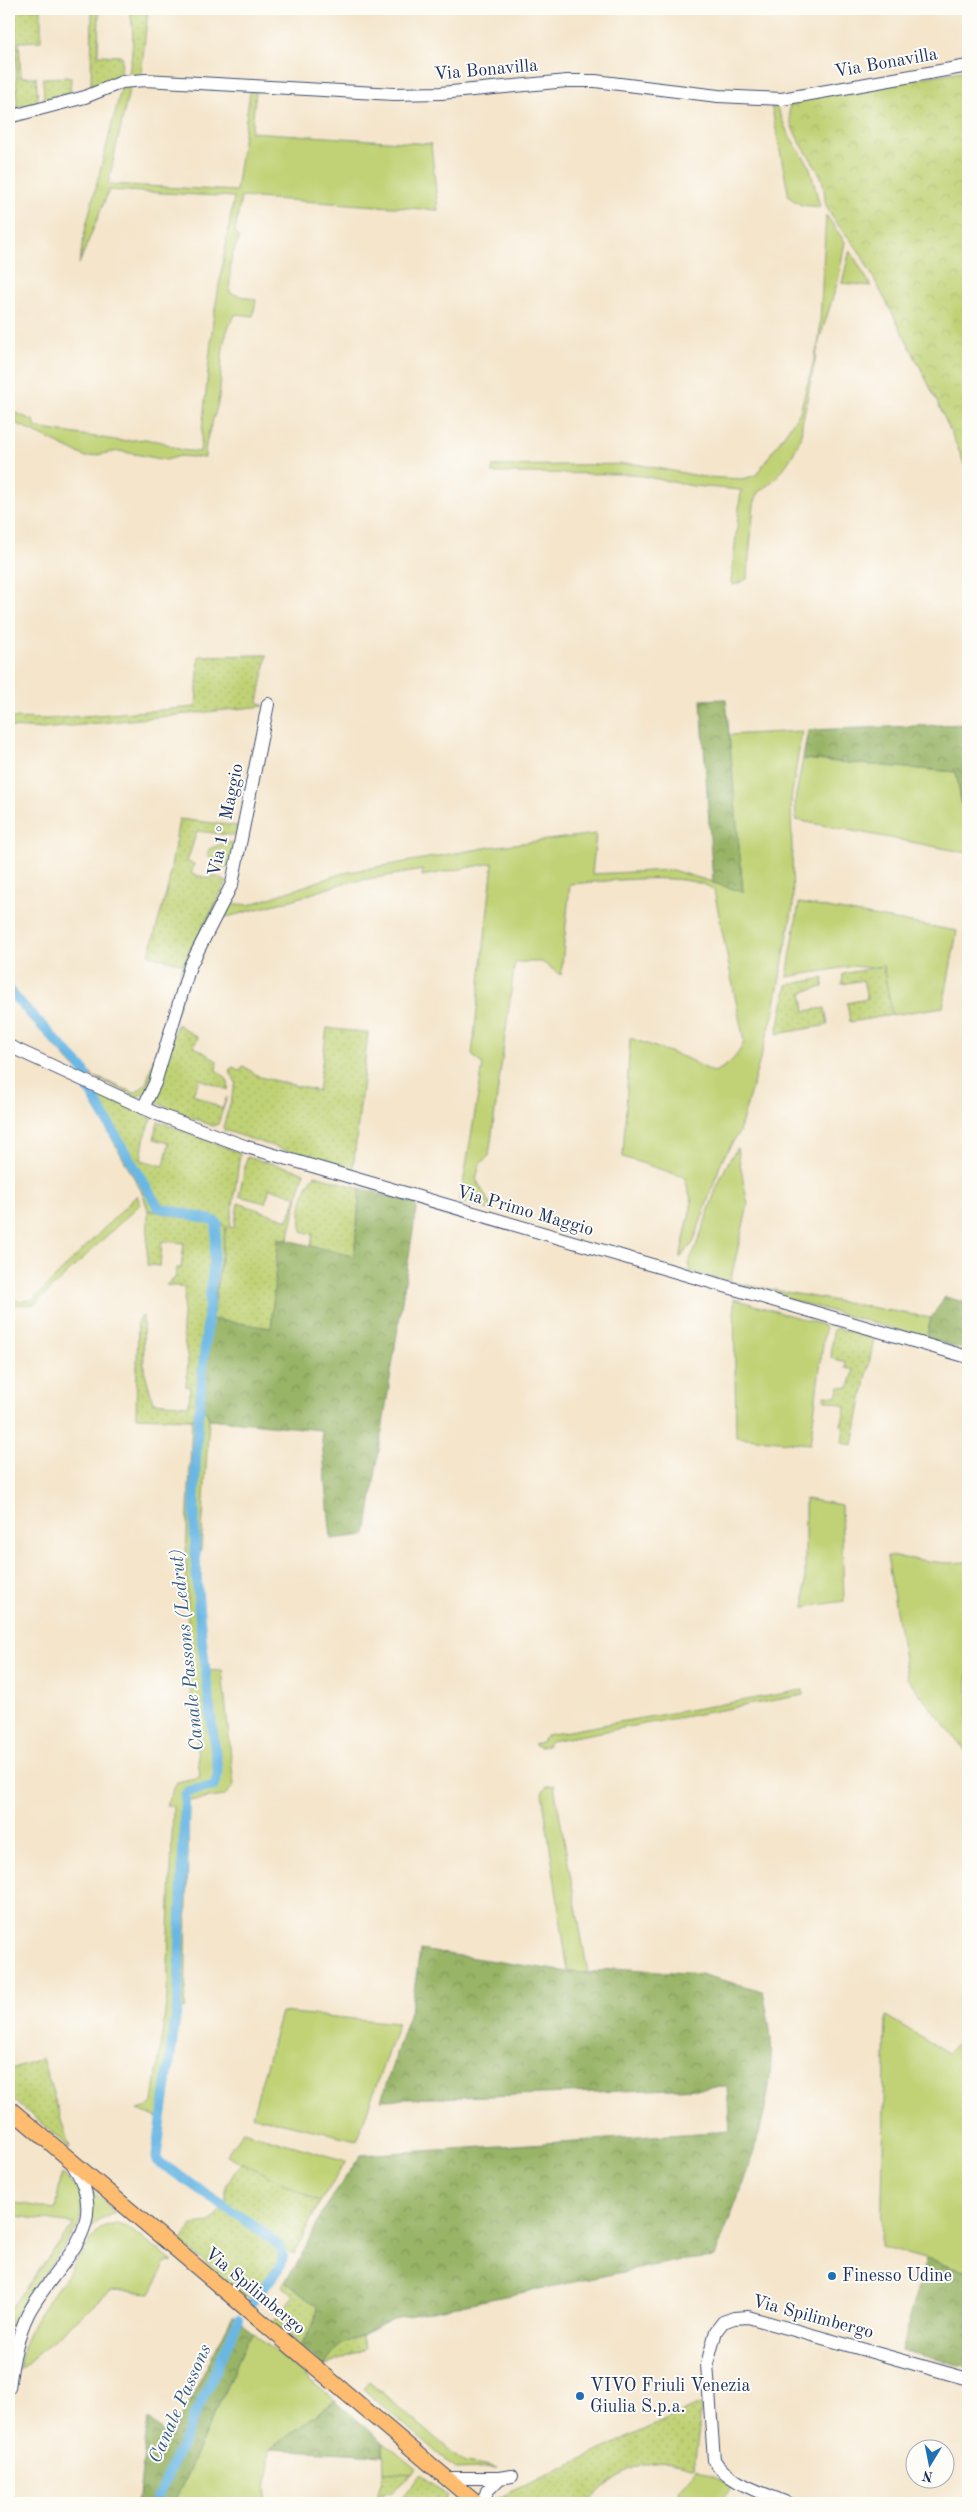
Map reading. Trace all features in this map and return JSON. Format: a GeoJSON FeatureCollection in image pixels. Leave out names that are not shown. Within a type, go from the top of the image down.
{"type":"FeatureCollection","features":[{"type":"Feature","properties":{"kind":"main road","name":"Via Spilimbergo"},"geometry":{"type":"LineString","coordinates":[[9,2108],[476,2503]]}},
{"type":"Feature","properties":{"kind":"street","name":"Via Bonavilla"},"geometry":{"type":"LineString","coordinates":[[9,117],[86,97],[122,82],[145,80],[394,94],[441,93],[567,80],[595,81],[736,98],[782,99],[968,66]]}},
{"type":"Feature","properties":{"kind":"street","name":"Via 1° Maggio"},"geometry":{"type":"LineString","coordinates":[[143,1108],[155,1083],[190,966],[232,884],[268,704]]}},
{"type":"Feature","properties":{"kind":"street","name":"Via Primo Maggio"},"geometry":{"type":"LineString","coordinates":[[9,1046],[143,1108],[246,1147],[968,1357]]}},
{"type":"Feature","properties":{"kind":"street"},"geometry":{"type":"LineString","coordinates":[[9,2388],[23,2326],[29,2312],[71,2253],[84,2227],[88,2204],[81,2178],[67,2157]]}},
{"type":"Feature","properties":{"kind":"street","name":"Via Spilimbergo"},"geometry":{"type":"LineString","coordinates":[[787,2503],[729,2476],[720,2469],[714,2460],[707,2364],[716,2331],[723,2322],[734,2318],[748,2317],[968,2379]]}},
{"type":"Feature","properties":{"kind":"street"},"geometry":{"type":"LineString","coordinates":[[446,2478],[506,2477],[487,2491],[483,2503]]}},
{"type":"Feature","properties":{"kind":"green space"},"geometry":{"type":"Polygon","coordinates":[[[15,9],[41,9],[41,41],[19,42],[21,77],[36,77],[38,102],[17,108],[15,9]]]}},
{"type":"Feature","properties":{"kind":"green space"},"geometry":{"type":"Polygon","coordinates":[[[92,9],[99,9],[98,55],[122,56],[121,80],[91,87],[92,9]]]}},
{"type":"Feature","properties":{"kind":"green space"},"geometry":{"type":"Polygon","coordinates":[[[129,9],[148,9],[141,77],[128,79],[133,35],[129,9]]]}},
{"type":"Feature","properties":{"kind":"green space"},"geometry":{"type":"Polygon","coordinates":[[[968,70],[968,473],[932,391],[863,258],[829,212],[825,202],[823,182],[819,172],[794,132],[789,111],[791,100],[968,70]]]}},
{"type":"Feature","properties":{"kind":"green space"},"geometry":{"type":"Polygon","coordinates":[[[71,77],[70,93],[44,100],[43,78],[71,77]]]}},
{"type":"Feature","properties":{"kind":"green space"},"geometry":{"type":"Polygon","coordinates":[[[130,86],[108,184],[236,191],[250,91],[256,91],[251,132],[431,144],[438,210],[241,197],[235,233],[239,238],[231,263],[230,293],[256,300],[253,316],[236,314],[226,333],[222,354],[219,397],[206,442],[205,458],[180,456],[166,460],[119,451],[86,457],[9,420],[9,410],[34,421],[36,428],[122,441],[145,439],[162,442],[181,450],[200,452],[213,321],[234,197],[109,190],[79,264],[86,226],[121,89],[130,86]]]}},
{"type":"Feature","properties":{"kind":"green space"},"geometry":{"type":"Polygon","coordinates":[[[771,104],[776,105],[788,134],[809,165],[820,207],[801,205],[789,197],[771,104]]]}},
{"type":"Feature","properties":{"kind":"green space"},"geometry":{"type":"Polygon","coordinates":[[[826,215],[845,242],[838,281],[819,341],[826,215]]]}},
{"type":"Feature","properties":{"kind":"green space"},"geometry":{"type":"Polygon","coordinates":[[[850,250],[871,286],[842,283],[850,250]]]}},
{"type":"Feature","properties":{"kind":"green space"},"geometry":{"type":"Polygon","coordinates":[[[819,341],[798,443],[794,453],[781,472],[758,492],[754,505],[747,579],[734,585],[731,583],[741,490],[693,486],[632,474],[492,473],[493,466],[636,464],[704,477],[743,479],[756,475],[800,412],[819,341]]]}},
{"type":"Feature","properties":{"kind":"green space"},"geometry":{"type":"Polygon","coordinates":[[[267,655],[258,702],[264,706],[43,729],[9,727],[9,718],[47,719],[196,707],[199,656],[267,655]]]}},
{"type":"Feature","properties":{"kind":"green space"},"geometry":{"type":"Polygon","coordinates":[[[726,699],[743,892],[713,883],[701,700],[726,699]]]}},
{"type":"Feature","properties":{"kind":"green space"},"geometry":{"type":"Polygon","coordinates":[[[968,724],[968,839],[956,772],[803,759],[808,730],[968,724]]]}},
{"type":"Feature","properties":{"kind":"green space"},"geometry":{"type":"Polygon","coordinates":[[[802,731],[791,799],[793,906],[773,1015],[739,1132],[722,1160],[693,1243],[680,1258],[692,1202],[684,1177],[623,1157],[630,1038],[686,1058],[713,1072],[728,1064],[742,1047],[744,1042],[714,890],[702,884],[686,880],[666,879],[570,884],[561,975],[542,962],[515,962],[489,1156],[480,1164],[476,1179],[494,1211],[460,1202],[483,1065],[472,1055],[493,863],[422,876],[423,870],[344,883],[295,899],[227,917],[221,916],[228,903],[249,905],[343,873],[490,847],[596,834],[592,874],[672,870],[743,891],[728,735],[802,731]]]}},
{"type":"Feature","properties":{"kind":"green space"},"geometry":{"type":"Polygon","coordinates":[[[803,759],[956,772],[968,839],[968,853],[796,820],[795,800],[803,759]]]}},
{"type":"Feature","properties":{"kind":"green space"},"geometry":{"type":"Polygon","coordinates":[[[179,819],[238,826],[237,836],[197,831],[187,862],[194,864],[191,874],[212,879],[213,875],[227,882],[183,964],[149,955],[168,886],[179,819]]]}},
{"type":"Feature","properties":{"kind":"green space"},"geometry":{"type":"Polygon","coordinates":[[[236,842],[231,868],[215,868],[215,858],[207,856],[209,849],[222,844],[236,842]]]}},
{"type":"Feature","properties":{"kind":"green space"},"geometry":{"type":"Polygon","coordinates":[[[219,899],[146,1092],[137,1097],[75,1068],[9,997],[9,984],[93,1076],[135,1093],[146,1084],[183,964],[219,899]]]}},
{"type":"Feature","properties":{"kind":"green space"},"geometry":{"type":"Polygon","coordinates":[[[799,903],[957,931],[943,1007],[892,1015],[883,966],[872,968],[853,966],[787,977],[799,903]]]}},
{"type":"Feature","properties":{"kind":"green space"},"geometry":{"type":"Polygon","coordinates":[[[883,966],[892,1015],[850,1022],[847,1003],[867,999],[863,980],[842,984],[843,974],[883,966]]]}},
{"type":"Feature","properties":{"kind":"green space"},"geometry":{"type":"Polygon","coordinates":[[[824,978],[823,987],[802,992],[805,1011],[825,1008],[828,1025],[777,1034],[787,985],[824,978]]]}},
{"type":"Feature","properties":{"kind":"green space"},"geometry":{"type":"Polygon","coordinates":[[[177,1024],[198,1038],[194,1046],[217,1061],[216,1070],[227,1080],[228,1090],[200,1079],[193,1094],[222,1109],[227,1097],[218,1124],[213,1126],[152,1101],[177,1024]]]}},
{"type":"Feature","properties":{"kind":"green space"},"geometry":{"type":"Polygon","coordinates":[[[327,1028],[368,1033],[353,1169],[327,1160],[312,1159],[224,1130],[223,1127],[236,1083],[229,1070],[233,1067],[240,1071],[243,1066],[260,1077],[318,1091],[327,1028]]]}},
{"type":"Feature","properties":{"kind":"green space"},"geometry":{"type":"Polygon","coordinates":[[[85,1087],[92,1090],[160,1204],[208,1215],[226,1226],[212,1319],[205,1318],[214,1224],[148,1210],[143,1194],[86,1092],[85,1087]]]}},
{"type":"Feature","properties":{"kind":"green space"},"geometry":{"type":"Polygon","coordinates":[[[92,1090],[152,1118],[144,1140],[141,1160],[164,1166],[169,1143],[154,1139],[158,1121],[240,1153],[230,1227],[234,1228],[238,1203],[288,1220],[297,1197],[270,1188],[265,1203],[239,1196],[247,1157],[304,1172],[288,1240],[278,1238],[271,1328],[212,1319],[226,1227],[208,1215],[160,1204],[92,1090]]]}},
{"type":"Feature","properties":{"kind":"green space"},"geometry":{"type":"Polygon","coordinates":[[[737,1148],[748,1205],[730,1282],[931,1318],[926,1338],[690,1271],[688,1264],[695,1250],[716,1190],[737,1148]]]}},
{"type":"Feature","properties":{"kind":"green space"},"geometry":{"type":"Polygon","coordinates":[[[315,1175],[360,1188],[354,1256],[311,1246],[313,1234],[302,1232],[302,1202],[307,1187],[315,1175]]]}},
{"type":"Feature","properties":{"kind":"green space"},"geometry":{"type":"Polygon","coordinates":[[[360,1188],[417,1204],[366,1535],[331,1539],[321,1430],[209,1419],[206,1411],[197,1410],[205,1318],[271,1328],[278,1238],[354,1256],[360,1188]]]}},
{"type":"Feature","properties":{"kind":"green space"},"geometry":{"type":"Polygon","coordinates":[[[137,1195],[140,1204],[35,1304],[9,1305],[9,1301],[33,1300],[137,1195]]]}},
{"type":"Feature","properties":{"kind":"green space"},"geometry":{"type":"Polygon","coordinates":[[[148,1210],[214,1224],[197,1410],[192,1419],[136,1417],[138,1320],[143,1316],[144,1369],[153,1402],[189,1405],[190,1387],[186,1386],[188,1361],[182,1328],[185,1287],[166,1285],[175,1278],[177,1268],[181,1268],[184,1243],[162,1241],[160,1266],[147,1265],[148,1210]]]}},
{"type":"Feature","properties":{"kind":"green space"},"geometry":{"type":"Polygon","coordinates":[[[945,1297],[968,1303],[968,1351],[926,1338],[931,1318],[945,1297]]]}},
{"type":"Feature","properties":{"kind":"green space"},"geometry":{"type":"Polygon","coordinates":[[[734,1299],[823,1325],[825,1329],[810,1444],[736,1437],[734,1299]]]}},
{"type":"Feature","properties":{"kind":"green space"},"geometry":{"type":"Polygon","coordinates":[[[836,1328],[874,1339],[853,1445],[842,1443],[844,1427],[841,1425],[846,1406],[824,1399],[824,1395],[837,1396],[840,1387],[849,1388],[854,1370],[845,1368],[846,1362],[831,1358],[833,1330],[836,1328]]]}},
{"type":"Feature","properties":{"kind":"green space"},"geometry":{"type":"Polygon","coordinates":[[[197,1410],[206,1411],[209,1419],[201,1549],[194,1563],[201,1569],[201,1597],[209,1671],[222,1670],[234,1786],[224,1796],[189,1801],[185,2008],[181,2009],[165,2121],[138,2110],[148,2107],[153,2102],[167,1997],[173,1806],[166,1805],[177,1782],[200,1777],[189,1675],[186,1558],[192,1419],[197,1410]]]}},
{"type":"Feature","properties":{"kind":"green space"},"geometry":{"type":"Polygon","coordinates":[[[805,1499],[841,1505],[844,1601],[805,1607],[805,1499]]]}},
{"type":"Feature","properties":{"kind":"green space"},"geometry":{"type":"Polygon","coordinates":[[[887,1556],[945,1563],[968,1562],[968,1754],[907,1678],[887,1556]]]}},
{"type":"Feature","properties":{"kind":"green space"},"geometry":{"type":"Polygon","coordinates":[[[803,1690],[803,1695],[551,1741],[547,1746],[539,1747],[534,1744],[542,1742],[546,1735],[803,1690]]]}},
{"type":"Feature","properties":{"kind":"green space"},"geometry":{"type":"Polygon","coordinates":[[[554,1785],[588,1973],[568,1972],[542,1792],[547,1786],[554,1785]]]}},
{"type":"Feature","properties":{"kind":"green space"},"geometry":{"type":"Polygon","coordinates":[[[420,1950],[568,1972],[588,1973],[615,1968],[700,1974],[763,1991],[771,2040],[771,2068],[762,2124],[745,2178],[715,2257],[676,2261],[393,2319],[338,2347],[324,2366],[300,2345],[307,2337],[317,2306],[285,2281],[296,2266],[325,2207],[361,2155],[730,2131],[727,2087],[381,2100],[412,2005],[420,1950]]]}},
{"type":"Feature","properties":{"kind":"green space"},"geometry":{"type":"Polygon","coordinates":[[[281,2012],[398,2023],[357,2140],[252,2116],[281,2012]]]}},
{"type":"Feature","properties":{"kind":"green space"},"geometry":{"type":"Polygon","coordinates":[[[886,2016],[948,2053],[961,2037],[968,2035],[968,2271],[881,2247],[886,2016]]]}},
{"type":"Feature","properties":{"kind":"green space"},"geometry":{"type":"Polygon","coordinates":[[[42,2058],[70,2148],[9,2096],[9,2070],[42,2058]]]}},
{"type":"Feature","properties":{"kind":"green space"},"geometry":{"type":"Polygon","coordinates":[[[243,2131],[346,2161],[320,2202],[226,2155],[243,2131]]]}},
{"type":"Feature","properties":{"kind":"green space"},"geometry":{"type":"Polygon","coordinates":[[[241,2162],[320,2202],[294,2254],[284,2249],[279,2254],[278,2262],[249,2300],[181,2242],[192,2225],[210,2223],[226,2203],[226,2186],[241,2162]]]}},
{"type":"Feature","properties":{"kind":"green space"},"geometry":{"type":"Polygon","coordinates":[[[62,2173],[80,2193],[82,2204],[79,2225],[24,2302],[9,2353],[9,2310],[74,2224],[9,2215],[9,2202],[55,2209],[62,2173]]]}},
{"type":"Feature","properties":{"kind":"green space"},"geometry":{"type":"Polygon","coordinates":[[[90,2188],[115,2213],[99,2221],[86,2231],[90,2188]]]}},
{"type":"Feature","properties":{"kind":"green space"},"geometry":{"type":"Polygon","coordinates":[[[117,2224],[127,2227],[173,2262],[166,2263],[151,2293],[111,2290],[19,2370],[23,2347],[34,2321],[97,2232],[105,2226],[117,2224]]]}},
{"type":"Feature","properties":{"kind":"green space"},"geometry":{"type":"Polygon","coordinates":[[[926,2259],[968,2271],[968,2367],[901,2350],[926,2259]]]}},
{"type":"Feature","properties":{"kind":"green space"},"geometry":{"type":"Polygon","coordinates":[[[285,2281],[317,2306],[314,2323],[300,2345],[273,2322],[293,2296],[282,2286],[285,2281]]]}},
{"type":"Feature","properties":{"kind":"green space"},"geometry":{"type":"Polygon","coordinates":[[[233,2315],[253,2333],[247,2341],[174,2503],[134,2503],[139,2496],[148,2419],[171,2438],[233,2315]]]}},
{"type":"Feature","properties":{"kind":"green space"},"geometry":{"type":"Polygon","coordinates":[[[253,2333],[335,2401],[270,2449],[265,2503],[174,2503],[247,2341],[253,2333]]]}},
{"type":"Feature","properties":{"kind":"green space"},"geometry":{"type":"Polygon","coordinates":[[[361,2335],[366,2349],[324,2366],[338,2347],[361,2335]]]}},
{"type":"Feature","properties":{"kind":"green space"},"geometry":{"type":"Polygon","coordinates":[[[369,2382],[465,2463],[498,2468],[457,2470],[363,2389],[369,2382]]]}},
{"type":"Feature","properties":{"kind":"green space"},"geometry":{"type":"Polygon","coordinates":[[[335,2401],[383,2442],[383,2455],[270,2449],[335,2401]]]}},
{"type":"Feature","properties":{"kind":"green space"},"geometry":{"type":"Polygon","coordinates":[[[702,2403],[694,2468],[664,2462],[636,2467],[610,2482],[588,2503],[501,2503],[496,2499],[702,2403]]]}},
{"type":"Feature","properties":{"kind":"green space"},"geometry":{"type":"Polygon","coordinates":[[[383,2442],[416,2469],[412,2474],[384,2472],[383,2442]]]}},
{"type":"Feature","properties":{"kind":"green space"},"geometry":{"type":"Polygon","coordinates":[[[696,2469],[733,2486],[719,2503],[682,2503],[678,2490],[696,2469]]]}},
{"type":"Feature","properties":{"kind":"green space"},"geometry":{"type":"Polygon","coordinates":[[[384,2472],[412,2474],[394,2490],[377,2497],[384,2472]]]}},
{"type":"Feature","properties":{"kind":"green space"},"geometry":{"type":"Polygon","coordinates":[[[421,2474],[447,2496],[442,2503],[401,2503],[401,2499],[421,2474]]]}},
{"type":"Feature","properties":{"kind":"waterway","name":"Canale Passons (Ledrut)"},"geometry":{"type":"LineString","coordinates":[[9,991],[84,1070],[89,1090],[158,1207],[212,1220],[217,1223],[198,1421],[195,1541],[198,1599],[218,1774],[214,1786],[188,1791],[185,1795],[178,2000],[156,2160],[263,2232],[281,2248],[283,2257],[278,2270],[252,2302]]}},
{"type":"Feature","properties":{"kind":"waterway","name":"Canale Passons"},"geometry":{"type":"LineString","coordinates":[[155,2503],[239,2319]]}},
{"type":"Feature","properties":{"kind":"place","name":"Finesso Udine"},"geometry":{"type":"Point","coordinates":[832,2276]}},
{"type":"Feature","properties":{"kind":"place","name":"VIVO Friuli Venezia Giulia S.p.a."},"geometry":{"type":"Point","coordinates":[580,2396]}}]}
